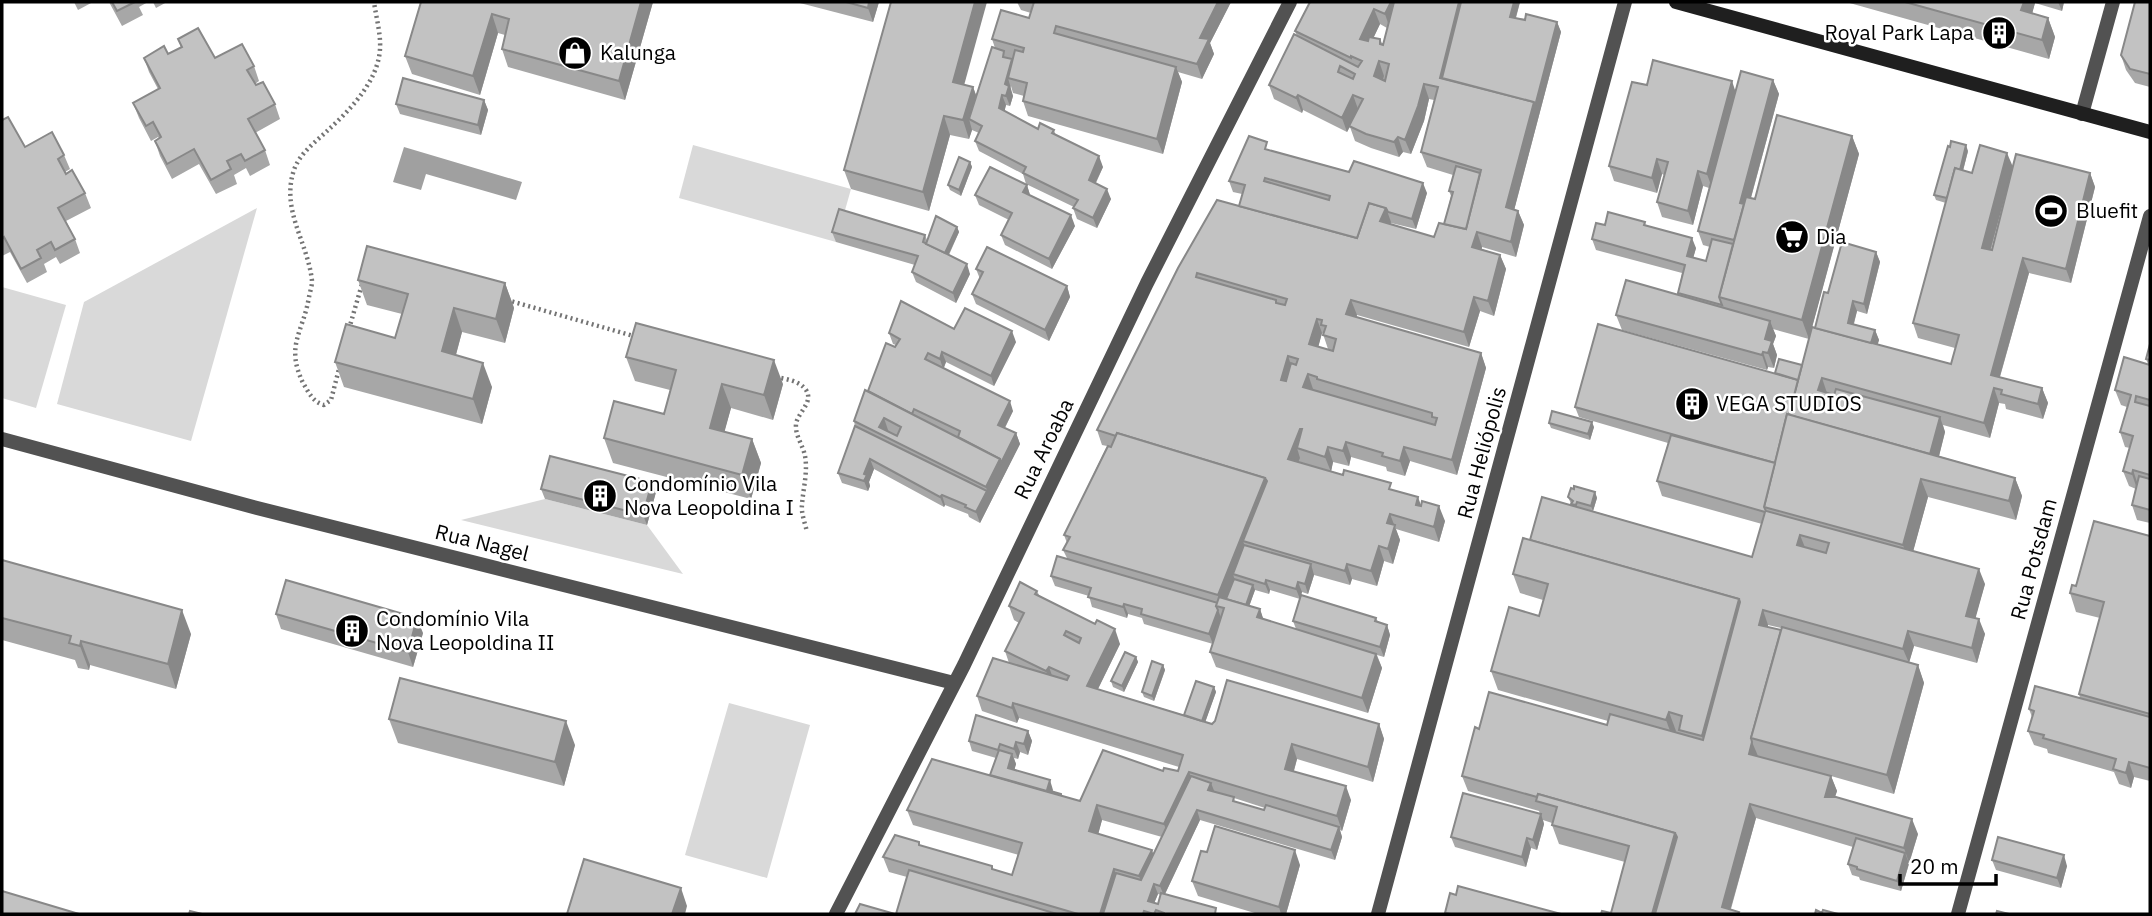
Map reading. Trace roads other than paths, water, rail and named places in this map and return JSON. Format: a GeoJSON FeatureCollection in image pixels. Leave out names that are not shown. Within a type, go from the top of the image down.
{"type":"FeatureCollection","features":[{"type":"Feature","properties":{"kind":"main road"},"geometry":{"type":"LineString","coordinates":[[1676,2],[2150,132]]}},
{"type":"Feature","properties":{"kind":"street","name":"Rua Aroaba"},"geometry":{"type":"LineString","coordinates":[[836,914],[954,683],[1147,283],[1290,2]]}},
{"type":"Feature","properties":{"kind":"street","name":"Rua Heliópolis"},"geometry":{"type":"LineString","coordinates":[[1378,914],[1625,2]]}},
{"type":"Feature","properties":{"kind":"street"},"geometry":{"type":"LineString","coordinates":[[2082,114],[2113,2]]}},
{"type":"Feature","properties":{"kind":"street","name":"Rua Potsdam"},"geometry":{"type":"LineString","coordinates":[[1958,914],[2150,216]]}},
{"type":"Feature","properties":{"kind":"street","name":"Rua Nagel"},"geometry":{"type":"LineString","coordinates":[[2,439],[283,515],[954,683]]}},
{"type":"Feature","properties":{"kind":"place","name":"Royal Park Lapa"},"geometry":{"type":"Point","coordinates":[1999,33]}},
{"type":"Feature","properties":{"kind":"place","name":"Kalunga"},"geometry":{"type":"Point","coordinates":[575,53]}},
{"type":"Feature","properties":{"kind":"place","name":"Bluefit"},"geometry":{"type":"Point","coordinates":[2051,211]}},
{"type":"Feature","properties":{"kind":"place","name":"Dia"},"geometry":{"type":"Point","coordinates":[1792,237]}},
{"type":"Feature","properties":{"kind":"place","name":"VEGA STUDIOS"},"geometry":{"type":"Point","coordinates":[1692,404]}},
{"type":"Feature","properties":{"kind":"place","name":"Condomínio Vila Nova Leopoldina I"},"geometry":{"type":"Point","coordinates":[600,496]}},
{"type":"Feature","properties":{"kind":"place","name":"Condomínio Vila Nova Leopoldina II"},"geometry":{"type":"Point","coordinates":[352,631]}}]}
